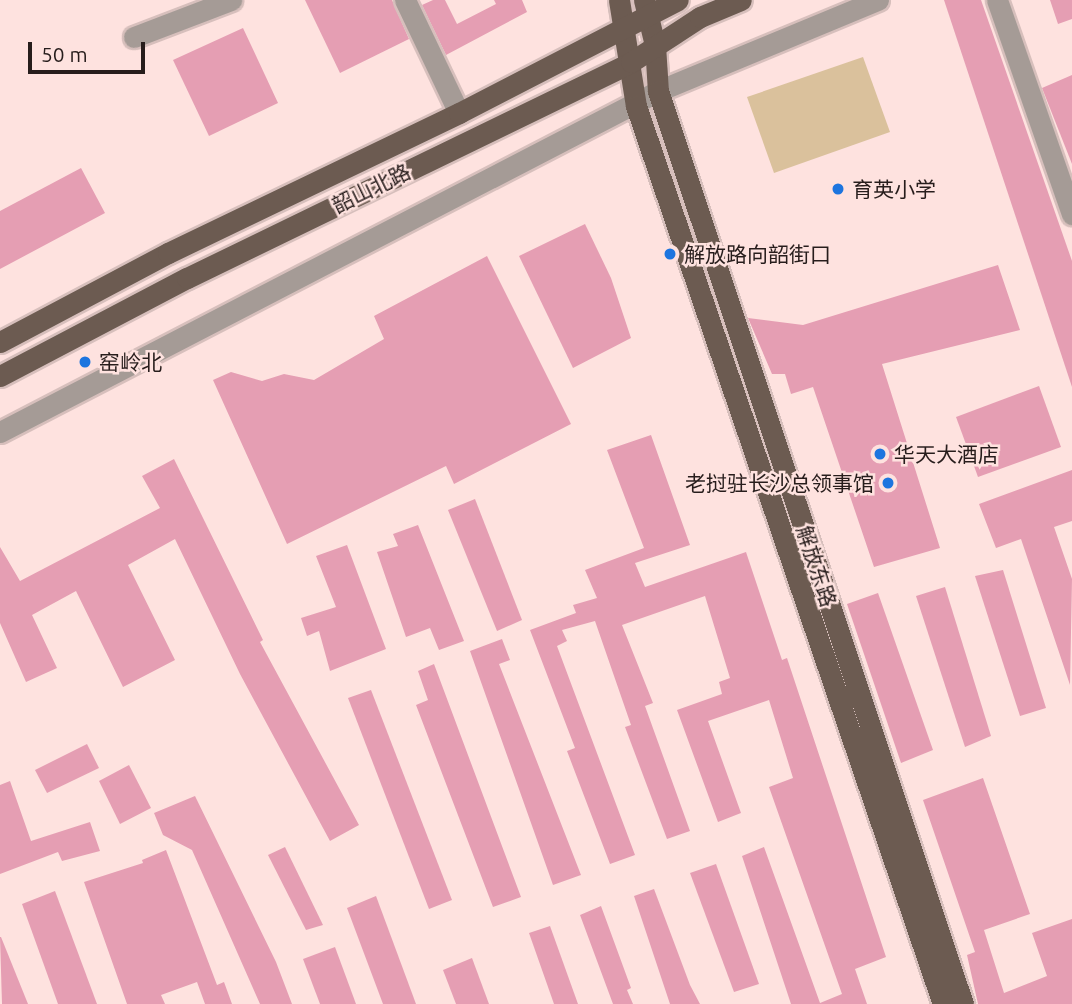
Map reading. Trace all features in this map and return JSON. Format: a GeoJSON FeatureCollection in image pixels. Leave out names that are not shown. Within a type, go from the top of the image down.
{"type":"FeatureCollection","features":[{"type":"Feature","properties":{"kind":"main road","name":"解放东路"},"geometry":{"type":"LineString","coordinates":[[619,0],[627,30],[636,106],[943,1004]]}},
{"type":"Feature","properties":{"kind":"main road","name":"韶山北路"},"geometry":{"type":"LineString","coordinates":[[0,342],[168,253],[627,30],[647,7],[678,0]]}},
{"type":"Feature","properties":{"kind":"main road","name":"韶山北路"},"geometry":{"type":"LineString","coordinates":[[0,376],[187,278],[631,62],[700,17],[741,0]]}},
{"type":"Feature","properties":{"kind":"main road","name":"解放东路"},"geometry":{"type":"LineString","coordinates":[[647,7],[655,46],[658,91],[963,1004]]}},
{"type":"Feature","properties":{"kind":"street"},"geometry":{"type":"LineString","coordinates":[[134,37],[231,0]]}},
{"type":"Feature","properties":{"kind":"street"},"geometry":{"type":"LineString","coordinates":[[405,0],[459,113]]}},
{"type":"Feature","properties":{"kind":"street"},"geometry":{"type":"LineString","coordinates":[[0,432],[636,106],[658,91],[878,0]]}},
{"type":"Feature","properties":{"kind":"street"},"geometry":{"type":"LineString","coordinates":[[997,0],[1072,214]]}},
{"type":"Feature","properties":{"kind":"shaded area"},"geometry":{"type":"Polygon","coordinates":[[[863,57],[890,132],[774,173],[747,97],[863,57]]]}},
{"type":"Feature","properties":{"kind":"building"},"geometry":{"type":"Polygon","coordinates":[[[305,0],[392,0],[409,39],[340,73],[305,0]]]}},
{"type":"Feature","properties":{"kind":"building"},"geometry":{"type":"Polygon","coordinates":[[[433,0],[445,0],[457,24],[496,4],[494,0],[522,0],[527,12],[446,55],[422,5],[433,0]]]}},
{"type":"Feature","properties":{"kind":"building"},"geometry":{"type":"Polygon","coordinates":[[[944,0],[981,0],[1072,261],[1072,387],[944,0]]]}},
{"type":"Feature","properties":{"kind":"building"},"geometry":{"type":"Polygon","coordinates":[[[1050,0],[1072,0],[1072,19],[1058,24],[1050,0]]]}},
{"type":"Feature","properties":{"kind":"building"},"geometry":{"type":"Polygon","coordinates":[[[243,28],[278,103],[209,136],[173,60],[243,28]]]}},
{"type":"Feature","properties":{"kind":"building"},"geometry":{"type":"Polygon","coordinates":[[[1072,75],[1072,164],[1042,88],[1072,75]]]}},
{"type":"Feature","properties":{"kind":"building"},"geometry":{"type":"Polygon","coordinates":[[[81,168],[105,213],[0,269],[0,211],[81,168]]]}},
{"type":"Feature","properties":{"kind":"building"},"geometry":{"type":"Polygon","coordinates":[[[585,224],[611,278],[631,338],[573,368],[519,256],[585,224]]]}},
{"type":"Feature","properties":{"kind":"building"},"geometry":{"type":"Polygon","coordinates":[[[487,256],[571,424],[454,484],[446,466],[287,544],[213,380],[231,372],[262,381],[284,374],[314,380],[384,339],[374,316],[487,256]]]}},
{"type":"Feature","properties":{"kind":"building"},"geometry":{"type":"Polygon","coordinates":[[[998,265],[1020,330],[882,364],[940,548],[874,567],[813,387],[791,394],[785,374],[772,374],[748,318],[803,325],[998,265]]]}},
{"type":"Feature","properties":{"kind":"building"},"geometry":{"type":"Polygon","coordinates":[[[1039,386],[1061,447],[978,477],[956,417],[1039,386]]]}},
{"type":"Feature","properties":{"kind":"building"},"geometry":{"type":"Polygon","coordinates":[[[651,435],[690,545],[635,563],[645,587],[746,552],[782,660],[787,658],[886,957],[855,969],[867,1004],[791,1004],[742,856],[764,847],[820,1003],[842,994],[769,787],[793,778],[769,700],[708,721],[741,813],[718,822],[677,710],[722,694],[719,682],[730,678],[705,596],[622,625],[653,703],[645,706],[690,831],[667,839],[625,727],[631,725],[595,621],[562,630],[567,641],[557,646],[635,855],[610,864],[567,751],[575,748],[530,630],[576,613],[573,605],[597,598],[585,570],[644,548],[607,450],[651,435]]]}},
{"type":"Feature","properties":{"kind":"building"},"geometry":{"type":"Polygon","coordinates":[[[174,459],[263,640],[260,642],[359,825],[330,841],[240,674],[175,539],[128,565],[175,660],[123,687],[76,591],[32,615],[57,668],[26,682],[0,623],[0,547],[20,581],[160,508],[142,476],[174,459]]]}},
{"type":"Feature","properties":{"kind":"building"},"geometry":{"type":"Polygon","coordinates":[[[1072,470],[1072,521],[1054,527],[1072,579],[1070,685],[1021,539],[996,548],[979,504],[1072,470]]]}},
{"type":"Feature","properties":{"kind":"building"},"geometry":{"type":"Polygon","coordinates":[[[475,499],[522,620],[497,631],[448,510],[475,499]]]}},
{"type":"Feature","properties":{"kind":"building"},"geometry":{"type":"Polygon","coordinates":[[[418,525],[464,641],[439,650],[430,628],[406,637],[377,552],[398,546],[393,534],[418,525]]]}},
{"type":"Feature","properties":{"kind":"building"},"geometry":{"type":"Polygon","coordinates":[[[347,545],[386,649],[330,671],[319,631],[307,636],[301,618],[336,607],[316,556],[347,545]]]}},
{"type":"Feature","properties":{"kind":"building"},"geometry":{"type":"Polygon","coordinates":[[[1003,570],[1046,708],[1020,716],[975,576],[1003,570]]]}},
{"type":"Feature","properties":{"kind":"building"},"geometry":{"type":"Polygon","coordinates":[[[945,587],[991,736],[965,747],[916,596],[945,587]]]}},
{"type":"Feature","properties":{"kind":"building"},"geometry":{"type":"Polygon","coordinates":[[[878,593],[933,750],[901,763],[847,604],[878,593]]]}},
{"type":"Feature","properties":{"kind":"building"},"geometry":{"type":"Polygon","coordinates":[[[502,639],[510,660],[499,664],[581,875],[553,885],[470,651],[502,639]]]}},
{"type":"Feature","properties":{"kind":"building"},"geometry":{"type":"Polygon","coordinates":[[[434,664],[521,897],[493,907],[416,705],[428,700],[418,671],[434,664]]]}},
{"type":"Feature","properties":{"kind":"building"},"geometry":{"type":"Polygon","coordinates":[[[371,690],[452,900],[429,909],[348,698],[371,690]]]}},
{"type":"Feature","properties":{"kind":"building"},"geometry":{"type":"Polygon","coordinates":[[[87,744],[99,768],[47,793],[35,770],[87,744]]]}},
{"type":"Feature","properties":{"kind":"building"},"geometry":{"type":"Polygon","coordinates":[[[129,765],[151,808],[120,824],[99,781],[129,765]]]}},
{"type":"Feature","properties":{"kind":"building"},"geometry":{"type":"Polygon","coordinates":[[[983,778],[1030,914],[984,930],[1004,993],[1047,976],[1032,933],[1072,919],[1072,1004],[978,1004],[967,955],[975,952],[923,800],[983,778]]]}},
{"type":"Feature","properties":{"kind":"building"},"geometry":{"type":"Polygon","coordinates":[[[10,781],[31,841],[90,822],[100,851],[62,861],[58,852],[0,874],[0,785],[10,781]]]}},
{"type":"Feature","properties":{"kind":"building"},"geometry":{"type":"Polygon","coordinates":[[[195,796],[276,962],[292,1004],[260,1004],[192,850],[163,835],[154,813],[195,796]]]}},
{"type":"Feature","properties":{"kind":"building"},"geometry":{"type":"Polygon","coordinates":[[[285,847],[323,925],[306,930],[268,855],[285,847]]]}},
{"type":"Feature","properties":{"kind":"building"},"geometry":{"type":"Polygon","coordinates":[[[166,850],[217,985],[224,982],[232,1004],[205,1004],[197,982],[161,995],[165,1004],[127,1004],[84,882],[143,863],[142,860],[166,850]]]}},
{"type":"Feature","properties":{"kind":"building"},"geometry":{"type":"Polygon","coordinates":[[[716,864],[759,984],[734,992],[690,873],[716,864]]]}},
{"type":"Feature","properties":{"kind":"building"},"geometry":{"type":"Polygon","coordinates":[[[654,889],[690,985],[700,1004],[670,1004],[634,896],[654,889]]]}},
{"type":"Feature","properties":{"kind":"building"},"geometry":{"type":"Polygon","coordinates":[[[55,891],[97,1004],[58,1004],[22,904],[55,891]]]}},
{"type":"Feature","properties":{"kind":"building"},"geometry":{"type":"Polygon","coordinates":[[[376,896],[416,1004],[383,1004],[347,908],[376,896]]]}},
{"type":"Feature","properties":{"kind":"building"},"geometry":{"type":"Polygon","coordinates":[[[601,906],[631,988],[627,990],[633,1004],[613,1004],[580,915],[601,906]]]}},
{"type":"Feature","properties":{"kind":"building"},"geometry":{"type":"Polygon","coordinates":[[[550,926],[578,1004],[554,1004],[529,933],[550,926]]]}},
{"type":"Feature","properties":{"kind":"building"},"geometry":{"type":"Polygon","coordinates":[[[1,937],[28,1004],[2,1004],[1,937]]]}},
{"type":"Feature","properties":{"kind":"building"},"geometry":{"type":"Polygon","coordinates":[[[335,947],[356,1004],[320,1004],[303,959],[335,947]]]}},
{"type":"Feature","properties":{"kind":"building"},"geometry":{"type":"Polygon","coordinates":[[[472,958],[489,1004],[456,1004],[443,970],[472,958]]]}},
{"type":"Feature","properties":{"kind":"place","name":"育英小学"},"geometry":{"type":"Point","coordinates":[838,189]}},
{"type":"Feature","properties":{"kind":"place","name":"解放路向韶街口"},"geometry":{"type":"Point","coordinates":[670,254]}},
{"type":"Feature","properties":{"kind":"place","name":"窑岭北"},"geometry":{"type":"Point","coordinates":[85,362]}},
{"type":"Feature","properties":{"kind":"place","name":"华天大酒店"},"geometry":{"type":"Point","coordinates":[880,454]}},
{"type":"Feature","properties":{"kind":"place","name":"老挝驻长沙总领事馆"},"geometry":{"type":"Point","coordinates":[888,483]}}]}
